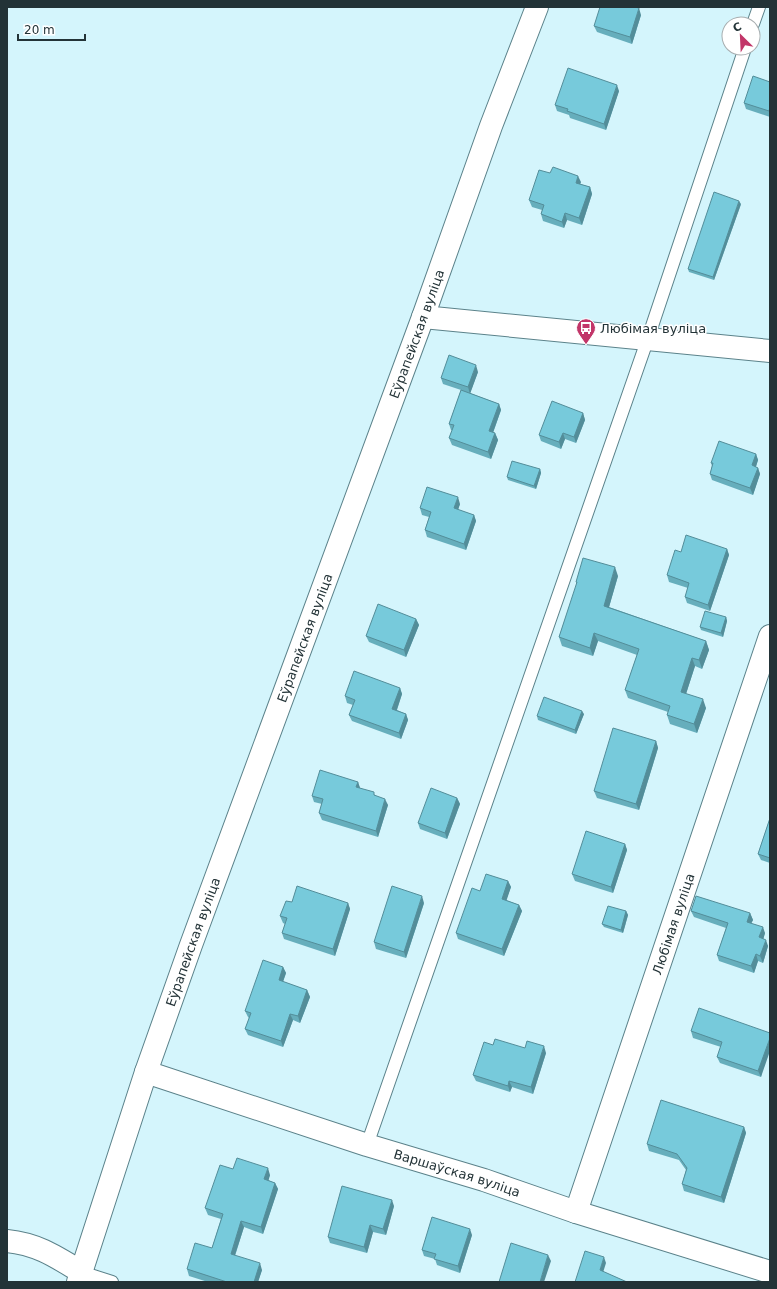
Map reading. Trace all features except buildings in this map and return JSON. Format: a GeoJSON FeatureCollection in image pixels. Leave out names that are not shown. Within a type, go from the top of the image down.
{"type":"FeatureCollection","features":[{"type":"Feature","properties":{"kind":"street","name":"Еўрапейская вуліца"},"geometry":{"type":"LineString","coordinates":[[79,1277],[146,1072],[423,317],[491,126],[537,7]]}},
{"type":"Feature","properties":{"kind":"street"},"geometry":{"type":"LineString","coordinates":[[423,317],[770,351]]}},
{"type":"Feature","properties":{"kind":"street","name":"Любімая вуліца"},"geometry":{"type":"LineString","coordinates":[[576,1212],[770,636]]}},
{"type":"Feature","properties":{"kind":"street","name":"Варшаўская вуліца"},"geometry":{"type":"LineString","coordinates":[[146,1072],[367,1145],[484,1180],[576,1212],[770,1272]]}},
{"type":"Feature","properties":{"kind":"street"},"geometry":{"type":"LineString","coordinates":[[7,1241],[26,1243],[41,1248],[79,1277]]}},
{"type":"Feature","properties":{"kind":"lane"},"geometry":{"type":"LineString","coordinates":[[367,1145],[648,338],[742,56]]}},
{"type":"Feature","properties":{"kind":"lane"},"geometry":{"type":"LineString","coordinates":[[79,1277],[112,1282]]}},
{"type":"Feature","properties":{"kind":"place","name":"Любімая вуліца"},"geometry":{"type":"Point","coordinates":[586,345]}}]}
